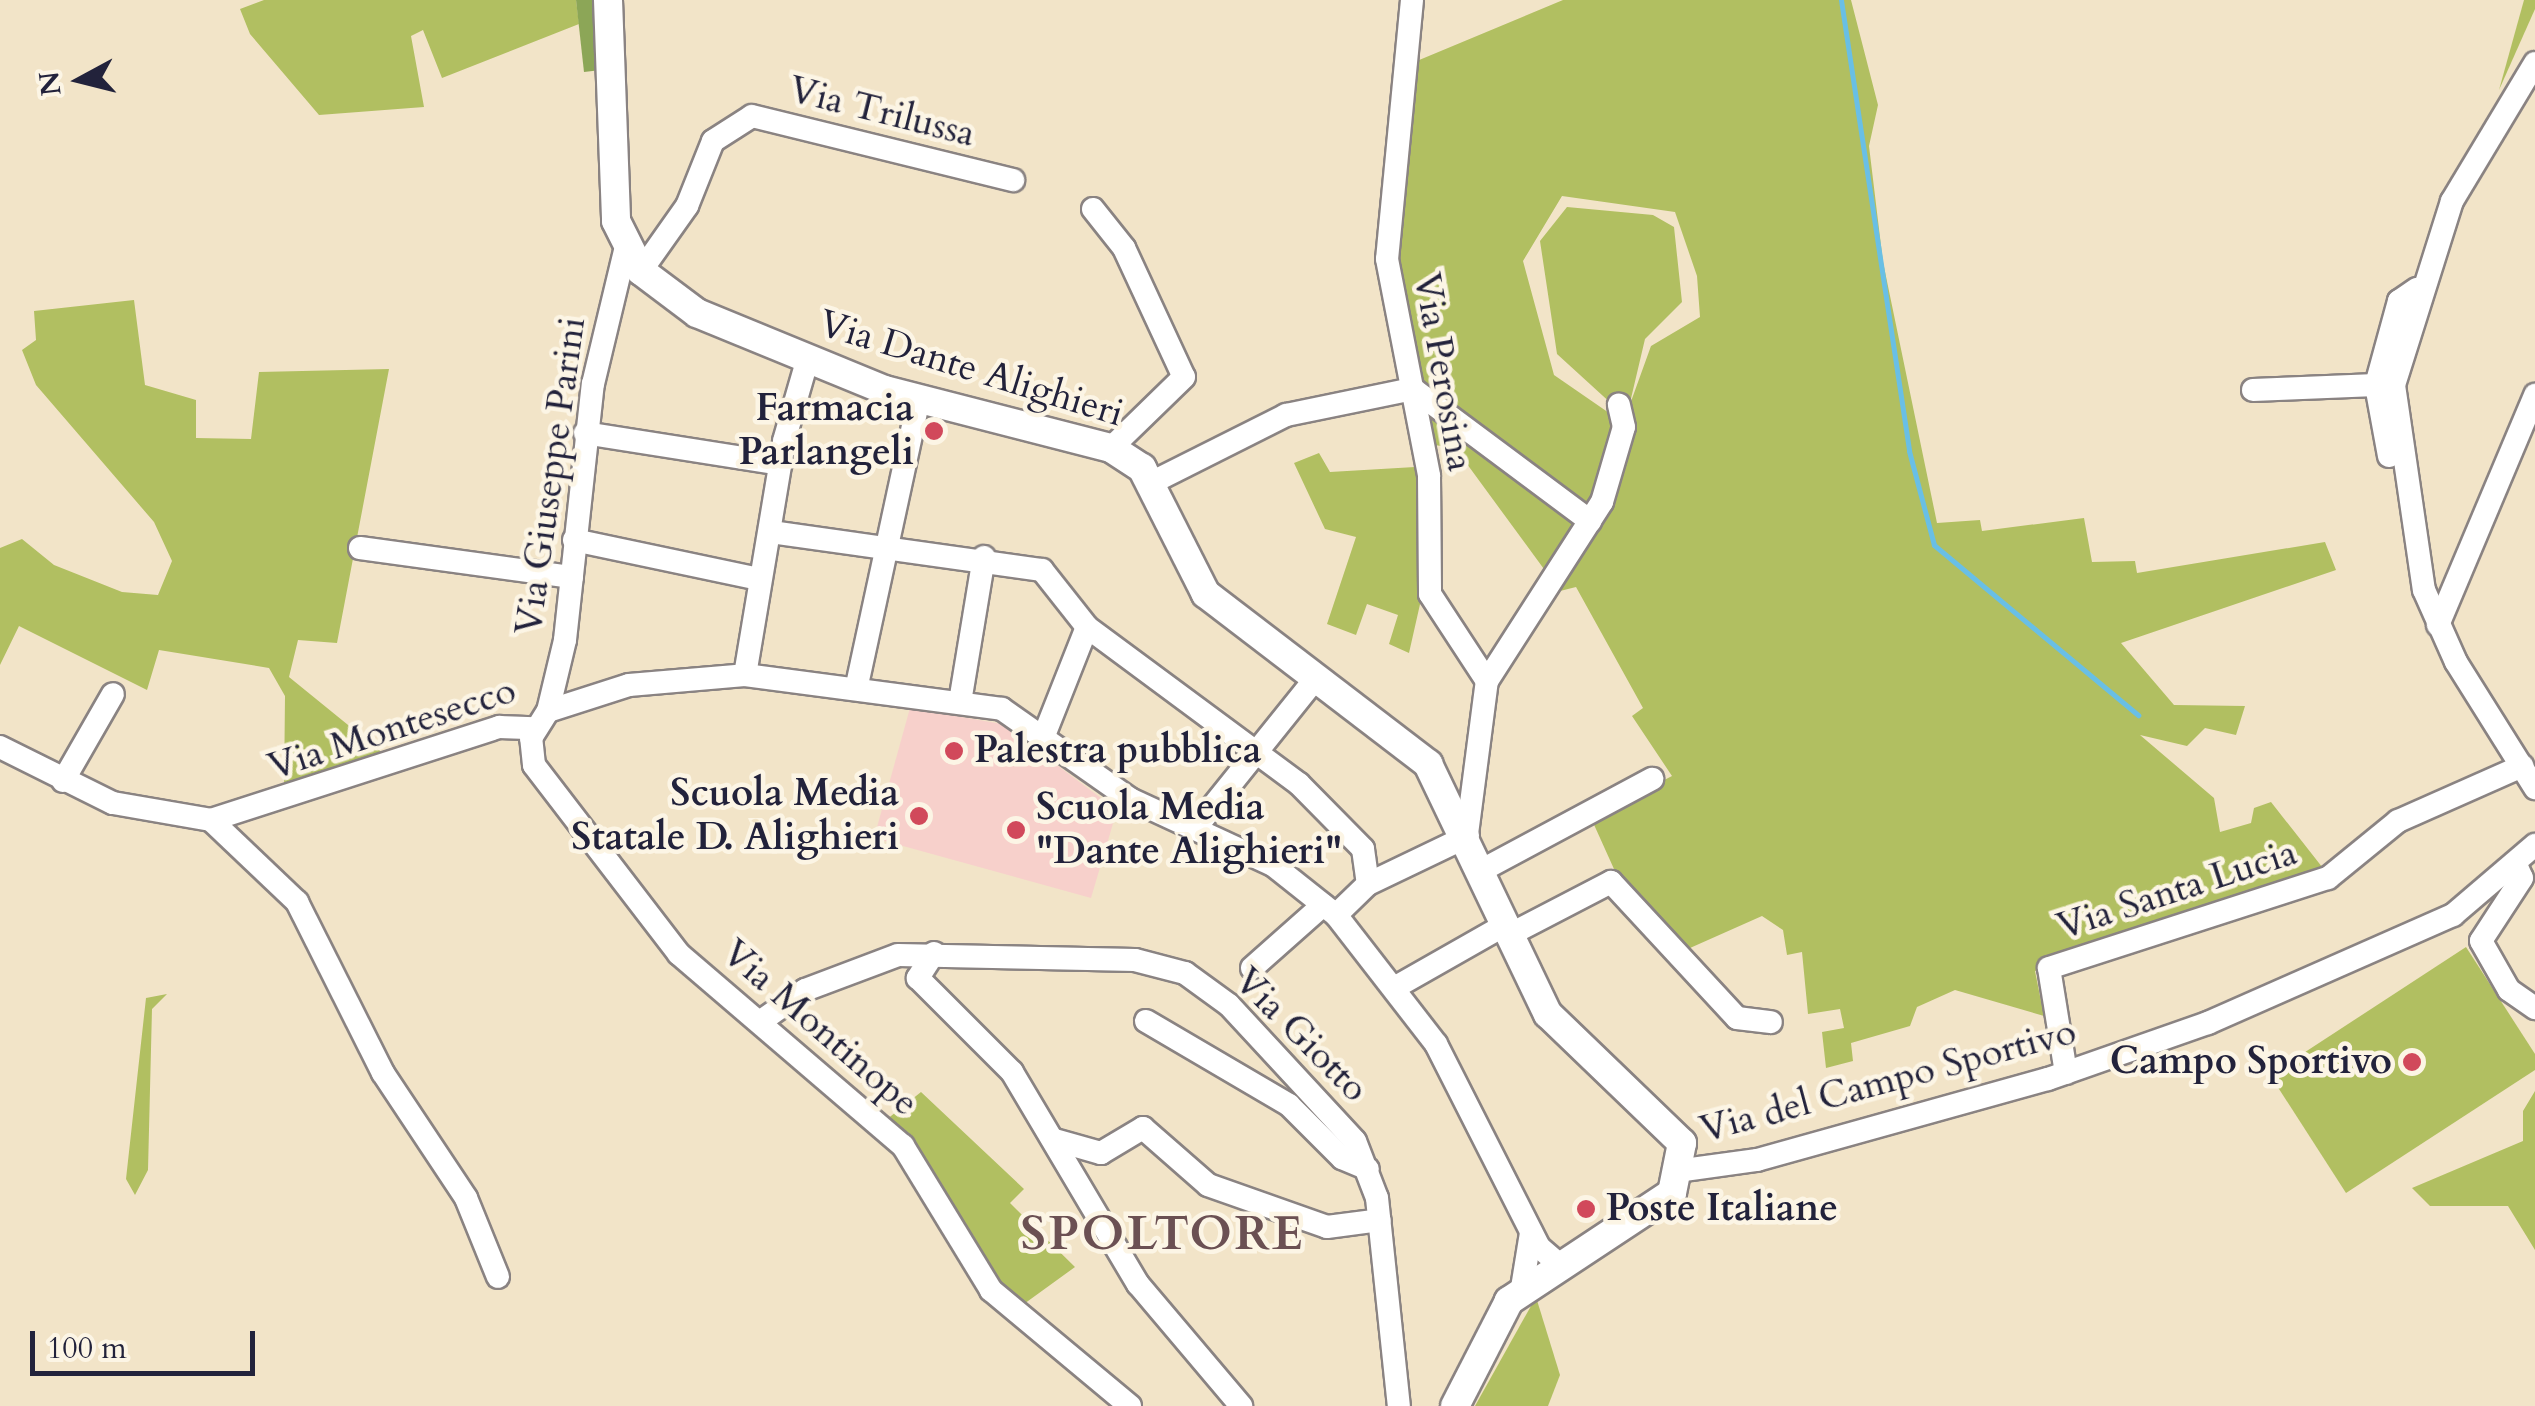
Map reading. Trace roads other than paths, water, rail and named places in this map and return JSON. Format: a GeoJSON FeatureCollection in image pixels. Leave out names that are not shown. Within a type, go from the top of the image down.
{"type":"FeatureCollection","features":[{"type":"Feature","properties":{"kind":"main road"},"geometry":{"type":"LineString","coordinates":[[608,0],[616,221],[633,261]]}},
{"type":"Feature","properties":{"kind":"main road","name":"Via Dante Alighieri"},"geometry":{"type":"LineString","coordinates":[[633,261],[698,313],[919,399],[1111,448],[1155,480],[1206,594],[1314,679],[1416,751],[1468,835],[1507,930],[1559,1028],[1680,1138],[1684,1170]]}},
{"type":"Feature","properties":{"kind":"main road"},"geometry":{"type":"LineString","coordinates":[[1454,1406],[1522,1288],[1556,1262],[1662,1202],[1684,1170]]}},
{"type":"Feature","properties":{"kind":"street","name":"Via Perosina"},"geometry":{"type":"LineString","coordinates":[[1412,0],[1387,258],[1429,476],[1430,594],[1487,681]]}},
{"type":"Feature","properties":{"kind":"street"},"geometry":{"type":"LineString","coordinates":[[2535,62],[2452,200],[2420,288],[2394,385],[2399,459],[2438,625],[2535,788]]}},
{"type":"Feature","properties":{"kind":"street","name":"Via Trilussa"},"geometry":{"type":"LineString","coordinates":[[633,261],[687,206],[713,141],[752,116],[1013,180]]}},
{"type":"Feature","properties":{"kind":"street"},"geometry":{"type":"LineString","coordinates":[[1093,209],[1124,248],[1184,377],[1111,448]]}},
{"type":"Feature","properties":{"kind":"street","name":"Via Giuseppe Parini"},"geometry":{"type":"LineString","coordinates":[[541,720],[572,577],[585,433],[633,261]]}},
{"type":"Feature","properties":{"kind":"street"},"geometry":{"type":"LineString","coordinates":[[2399,459],[2383,442],[2376,385],[2399,301],[2420,288]]}},
{"type":"Feature","properties":{"kind":"street"},"geometry":{"type":"LineString","coordinates":[[745,675],[759,579],[772,532],[780,464],[808,358]]}},
{"type":"Feature","properties":{"kind":"street"},"geometry":{"type":"LineString","coordinates":[[2253,390],[2376,385]]}},
{"type":"Feature","properties":{"kind":"street"},"geometry":{"type":"LineString","coordinates":[[1155,480],[1286,415],[1413,388],[1590,521]]}},
{"type":"Feature","properties":{"kind":"street"},"geometry":{"type":"LineString","coordinates":[[2438,625],[2535,396]]}},
{"type":"Feature","properties":{"kind":"street"},"geometry":{"type":"LineString","coordinates":[[858,684],[881,548],[919,399]]}},
{"type":"Feature","properties":{"kind":"street"},"geometry":{"type":"LineString","coordinates":[[1252,968],[1368,884],[1468,835],[1487,681],[1590,521],[1624,428],[1619,405]]}},
{"type":"Feature","properties":{"kind":"street"},"geometry":{"type":"LineString","coordinates":[[585,433],[780,464]]}},
{"type":"Feature","properties":{"kind":"street"},"geometry":{"type":"LineString","coordinates":[[772,532],[881,548],[984,556],[1042,570],[1087,626],[1254,755],[1360,844],[1368,884]]}},
{"type":"Feature","properties":{"kind":"street"},"geometry":{"type":"LineString","coordinates":[[574,540],[759,579]]}},
{"type":"Feature","properties":{"kind":"street"},"geometry":{"type":"LineString","coordinates":[[360,548],[572,577]]}},
{"type":"Feature","properties":{"kind":"street"},"geometry":{"type":"LineString","coordinates":[[960,702],[984,556]]}},
{"type":"Feature","properties":{"kind":"street"},"geometry":{"type":"LineString","coordinates":[[1045,734],[1087,626]]}},
{"type":"Feature","properties":{"kind":"street","name":"Via Montesecco"},"geometry":{"type":"LineString","coordinates":[[0,747],[63,781],[138,811],[211,820],[499,727],[541,720],[629,685],[745,675],[858,684],[1002,710],[1045,734],[1130,799],[1196,826],[1273,865],[1330,910],[1394,988],[1469,1102],[1532,1233],[1556,1262]]}},
{"type":"Feature","properties":{"kind":"street"},"geometry":{"type":"LineString","coordinates":[[1196,826],[1314,679]]}},
{"type":"Feature","properties":{"kind":"street"},"geometry":{"type":"LineString","coordinates":[[63,781],[114,694]]}},
{"type":"Feature","properties":{"kind":"street","name":"Via Montinope"},"geometry":{"type":"LineString","coordinates":[[541,720],[534,765],[679,954],[764,1019],[903,1146],[1003,1304],[1130,1406]]}},
{"type":"Feature","properties":{"kind":"street","name":"Via Santa Lucia"},"geometry":{"type":"LineString","coordinates":[[2066,1072],[2049,968],[2328,878],[2398,821],[2522,766]]}},
{"type":"Feature","properties":{"kind":"street"},"geometry":{"type":"LineString","coordinates":[[1484,869],[1652,779]]}},
{"type":"Feature","properties":{"kind":"street"},"geometry":{"type":"LineString","coordinates":[[211,820],[297,902],[383,1072],[466,1198],[498,1276]]}},
{"type":"Feature","properties":{"kind":"street","name":"Via del Campo Sportivo"},"geometry":{"type":"LineString","coordinates":[[1684,1170],[1757,1160],[2066,1072],[2339,972],[2452,916],[2517,868],[2535,845]]}},
{"type":"Feature","properties":{"kind":"street"},"geometry":{"type":"LineString","coordinates":[[2517,868],[2522,878],[2481,941],[2509,990],[2535,1008]]}},
{"type":"Feature","properties":{"kind":"street"},"geometry":{"type":"LineString","coordinates":[[1394,988],[1611,882],[1737,1018],[1772,1022]]}},
{"type":"Feature","properties":{"kind":"street"},"geometry":{"type":"LineString","coordinates":[[918,978],[934,953]]}},
{"type":"Feature","properties":{"kind":"street","name":"Via Giotto"},"geometry":{"type":"LineString","coordinates":[[764,1019],[805,990],[898,956],[934,953],[1135,960],[1185,973],[1269,1044],[1336,1116],[1368,1169],[1380,1220],[1400,1406]]}},
{"type":"Feature","properties":{"kind":"street"},"geometry":{"type":"LineString","coordinates":[[898,956],[1012,1072],[1135,1280],[1241,1406]]}},
{"type":"Feature","properties":{"kind":"street"},"geometry":{"type":"LineString","coordinates":[[1146,1021],[1288,1105],[1342,1158],[1368,1169]]}},
{"type":"Feature","properties":{"kind":"street"},"geometry":{"type":"LineString","coordinates":[[1055,1140],[1101,1153],[1151,1130],[1204,1183],[1327,1227],[1380,1220]]}},
{"type":"Feature","properties":{"kind":"street"},"geometry":{"type":"LineString","coordinates":[[1522,1288],[1532,1233]]}},
{"type":"Feature","properties":{"kind":"waterway"},"geometry":{"type":"LineString","coordinates":[[1841,0],[1909,451],[1934,545],[2138,715]]}},
{"type":"Feature","properties":{"kind":"place","name":"Farmacia Parlangeli"},"geometry":{"type":"Point","coordinates":[934,431]}},
{"type":"Feature","properties":{"kind":"place","name":"Palestra pubblica"},"geometry":{"type":"Point","coordinates":[954,751]}},
{"type":"Feature","properties":{"kind":"place","name":"Scuola Media Statale D. Alighieri"},"geometry":{"type":"Point","coordinates":[919,816]}},
{"type":"Feature","properties":{"kind":"place","name":"Scuola Media \"Dante Alighieri\""},"geometry":{"type":"Point","coordinates":[1016,830]}},
{"type":"Feature","properties":{"kind":"place","name":"Campo Sportivo"},"geometry":{"type":"Point","coordinates":[2412,1062]}},
{"type":"Feature","properties":{"kind":"place","name":"Poste Italiane"},"geometry":{"type":"Point","coordinates":[1586,1209]}},
{"type":"Feature","properties":{"kind":"district","name":"SPOLTORE"},"geometry":{"type":"Point","coordinates":[1163,1234]}}]}
